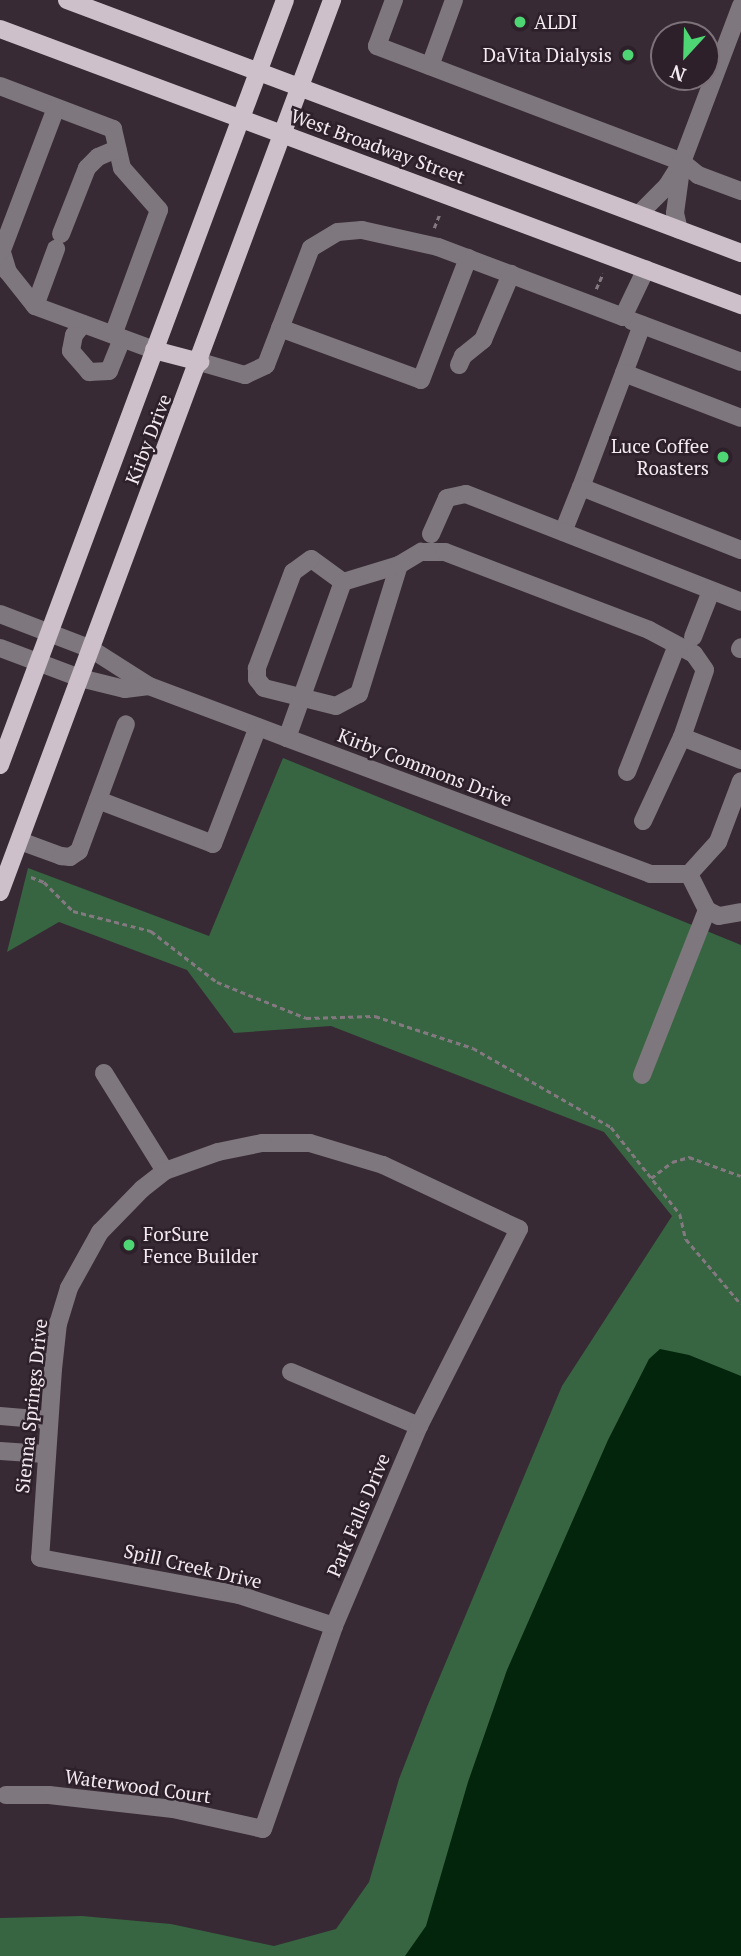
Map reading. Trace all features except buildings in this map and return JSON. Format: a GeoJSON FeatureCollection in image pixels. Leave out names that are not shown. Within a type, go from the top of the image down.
{"type":"FeatureCollection","features":[{"type":"Feature","properties":{"kind":"main road","name":"West Broadway Street"},"geometry":{"type":"LineString","coordinates":[[67,0],[741,253]]}},
{"type":"Feature","properties":{"kind":"main road","name":"Kirby Drive"},"geometry":{"type":"LineString","coordinates":[[0,765],[285,0]]}},
{"type":"Feature","properties":{"kind":"main road","name":"Kirby Drive"},"geometry":{"type":"LineString","coordinates":[[0,892],[200,362],[332,0]]}},
{"type":"Feature","properties":{"kind":"main road","name":"West Broadway Street"},"geometry":{"type":"LineString","coordinates":[[0,29],[741,304]]}},
{"type":"Feature","properties":{"kind":"main road"},"geometry":{"type":"LineString","coordinates":[[154,350],[200,362]]}},
{"type":"Feature","properties":{"kind":"street"},"geometry":{"type":"LineString","coordinates":[[394,0],[377,46],[681,162],[698,175],[741,191]]}},
{"type":"Feature","properties":{"kind":"street"},"geometry":{"type":"LineString","coordinates":[[430,66],[454,0]]}},
{"type":"Feature","properties":{"kind":"street"},"geometry":{"type":"LineString","coordinates":[[639,214],[667,186],[681,162],[739,16]]}},
{"type":"Feature","properties":{"kind":"street"},"geometry":{"type":"LineString","coordinates":[[0,86],[113,129],[122,168],[159,210],[117,337],[109,371],[89,372],[71,351],[74,335],[83,324]]}},
{"type":"Feature","properties":{"kind":"street"},"geometry":{"type":"LineString","coordinates":[[56,107],[1,248],[8,272],[35,306],[154,350]]}},
{"type":"Feature","properties":{"kind":"street"},"geometry":{"type":"LineString","coordinates":[[35,306],[88,168],[98,157],[117,149]]}},
{"type":"Feature","properties":{"kind":"street"},"geometry":{"type":"LineString","coordinates":[[679,230],[675,213],[681,162]]}},
{"type":"Feature","properties":{"kind":"street"},"geometry":{"type":"LineString","coordinates":[[200,362],[236,373],[257,373],[266,365],[312,248],[338,232],[362,230],[468,258],[741,362]]}},
{"type":"Feature","properties":{"kind":"street"},"geometry":{"type":"LineString","coordinates":[[280,328],[421,380],[468,258]]}},
{"type":"Feature","properties":{"kind":"street"},"geometry":{"type":"LineString","coordinates":[[622,317],[646,269]]}},
{"type":"Feature","properties":{"kind":"street"},"geometry":{"type":"LineString","coordinates":[[459,365],[463,356],[483,340],[511,274]]}},
{"type":"Feature","properties":{"kind":"street"},"geometry":{"type":"LineString","coordinates":[[564,532],[642,325]]}},
{"type":"Feature","properties":{"kind":"street"},"geometry":{"type":"LineString","coordinates":[[624,373],[741,418]]}},
{"type":"Feature","properties":{"kind":"street"},"geometry":{"type":"LineString","coordinates":[[581,487],[741,550]]}},
{"type":"Feature","properties":{"kind":"street"},"geometry":{"type":"LineString","coordinates":[[431,534],[447,498],[456,494],[564,532],[741,602]]}},
{"type":"Feature","properties":{"kind":"street"},"geometry":{"type":"LineString","coordinates":[[344,582],[399,565],[421,552],[445,552],[685,641],[705,670],[682,737],[643,821]]}},
{"type":"Feature","properties":{"kind":"street"},"geometry":{"type":"LineString","coordinates":[[344,582],[321,562],[306,560],[293,572],[257,668],[257,679],[264,688],[336,706],[359,694],[399,565]]}},
{"type":"Feature","properties":{"kind":"street"},"geometry":{"type":"LineString","coordinates":[[287,738],[344,582]]}},
{"type":"Feature","properties":{"kind":"street"},"geometry":{"type":"LineString","coordinates":[[627,772],[685,641],[711,591]]}},
{"type":"Feature","properties":{"kind":"street","name":"Kirby Commons Drive"},"geometry":{"type":"LineString","coordinates":[[0,614],[91,649],[149,686],[650,874],[689,874]]}},
{"type":"Feature","properties":{"kind":"street","name":"Kirby Commons Drive"},"geometry":{"type":"LineString","coordinates":[[0,648],[80,678],[125,689],[149,686]]}},
{"type":"Feature","properties":{"kind":"street"},"geometry":{"type":"LineString","coordinates":[[20,841],[70,857],[79,851],[126,724]]}},
{"type":"Feature","properties":{"kind":"street"},"geometry":{"type":"LineString","coordinates":[[98,800],[213,844],[258,727]]}},
{"type":"Feature","properties":{"kind":"street"},"geometry":{"type":"LineString","coordinates":[[682,737],[741,760]]}},
{"type":"Feature","properties":{"kind":"street"},"geometry":{"type":"LineString","coordinates":[[738,919],[707,910],[689,874],[718,842],[741,781]]}},
{"type":"Feature","properties":{"kind":"street"},"geometry":{"type":"LineString","coordinates":[[642,1075],[707,910]]}},
{"type":"Feature","properties":{"kind":"street"},"geometry":{"type":"LineString","coordinates":[[104,1073],[165,1171]]}},
{"type":"Feature","properties":{"kind":"street","name":"Park Falls Drive"},"geometry":{"type":"LineString","coordinates":[[165,1171],[218,1152],[262,1143],[310,1143],[383,1165],[519,1229],[419,1426],[334,1626],[263,1829]]}},
{"type":"Feature","properties":{"kind":"street","name":"Sienna Springs Drive"},"geometry":{"type":"LineString","coordinates":[[40,1558],[44,1454],[58,1323],[69,1288],[100,1232],[165,1171]]}},
{"type":"Feature","properties":{"kind":"street"},"geometry":{"type":"LineString","coordinates":[[291,1371],[419,1426]]}},
{"type":"Feature","properties":{"kind":"street"},"geometry":{"type":"LineString","coordinates":[[0,1416],[48,1420]]}},
{"type":"Feature","properties":{"kind":"street"},"geometry":{"type":"LineString","coordinates":[[0,1451],[44,1454]]}},
{"type":"Feature","properties":{"kind":"street","name":"Spill Creek Drive"},"geometry":{"type":"LineString","coordinates":[[40,1558],[239,1595],[334,1626]]}},
{"type":"Feature","properties":{"kind":"street","name":"Waterwood Court"},"geometry":{"type":"LineString","coordinates":[[6,1795],[49,1795],[173,1809],[263,1829]]}},
{"type":"Feature","properties":{"kind":"path"},"geometry":{"type":"LineString","coordinates":[[31,877],[44,882],[73,911],[151,931],[217,982],[306,1018],[375,1016],[473,1048],[611,1127],[680,1214],[686,1239],[741,1304]]}},
{"type":"Feature","properties":{"kind":"path"},"geometry":{"type":"LineString","coordinates":[[651,1178],[672,1162],[689,1157],[741,1176]]}},
{"type":"Feature","properties":{"kind":"shaded area"},"geometry":{"type":"Polygon","coordinates":[[[283,758],[741,945],[741,1956],[0,1956],[0,1918],[82,1916],[171,1924],[274,1946],[336,1929],[369,1882],[399,1779],[427,1707],[562,1386],[672,1216],[604,1132],[331,1026],[234,1033],[187,970],[59,922],[7,952],[28,868],[209,936],[283,758]]]}},
{"type":"Feature","properties":{"kind":"shaded area"},"geometry":{"type":"Polygon","coordinates":[[[660,1349],[689,1355],[741,1376],[741,1956],[405,1956],[426,1926],[468,1782],[507,1670],[608,1440],[649,1359],[660,1349]]]}},
{"type":"Feature","properties":{"kind":"place","name":"ALDI"},"geometry":{"type":"Point","coordinates":[520,22]}},
{"type":"Feature","properties":{"kind":"place","name":"DaVita Dialysis"},"geometry":{"type":"Point","coordinates":[628,55]}},
{"type":"Feature","properties":{"kind":"place","name":"Luce Coffee Roasters"},"geometry":{"type":"Point","coordinates":[723,457]}},
{"type":"Feature","properties":{"kind":"place","name":"ForSure Fence Builder"},"geometry":{"type":"Point","coordinates":[129,1245]}}]}
